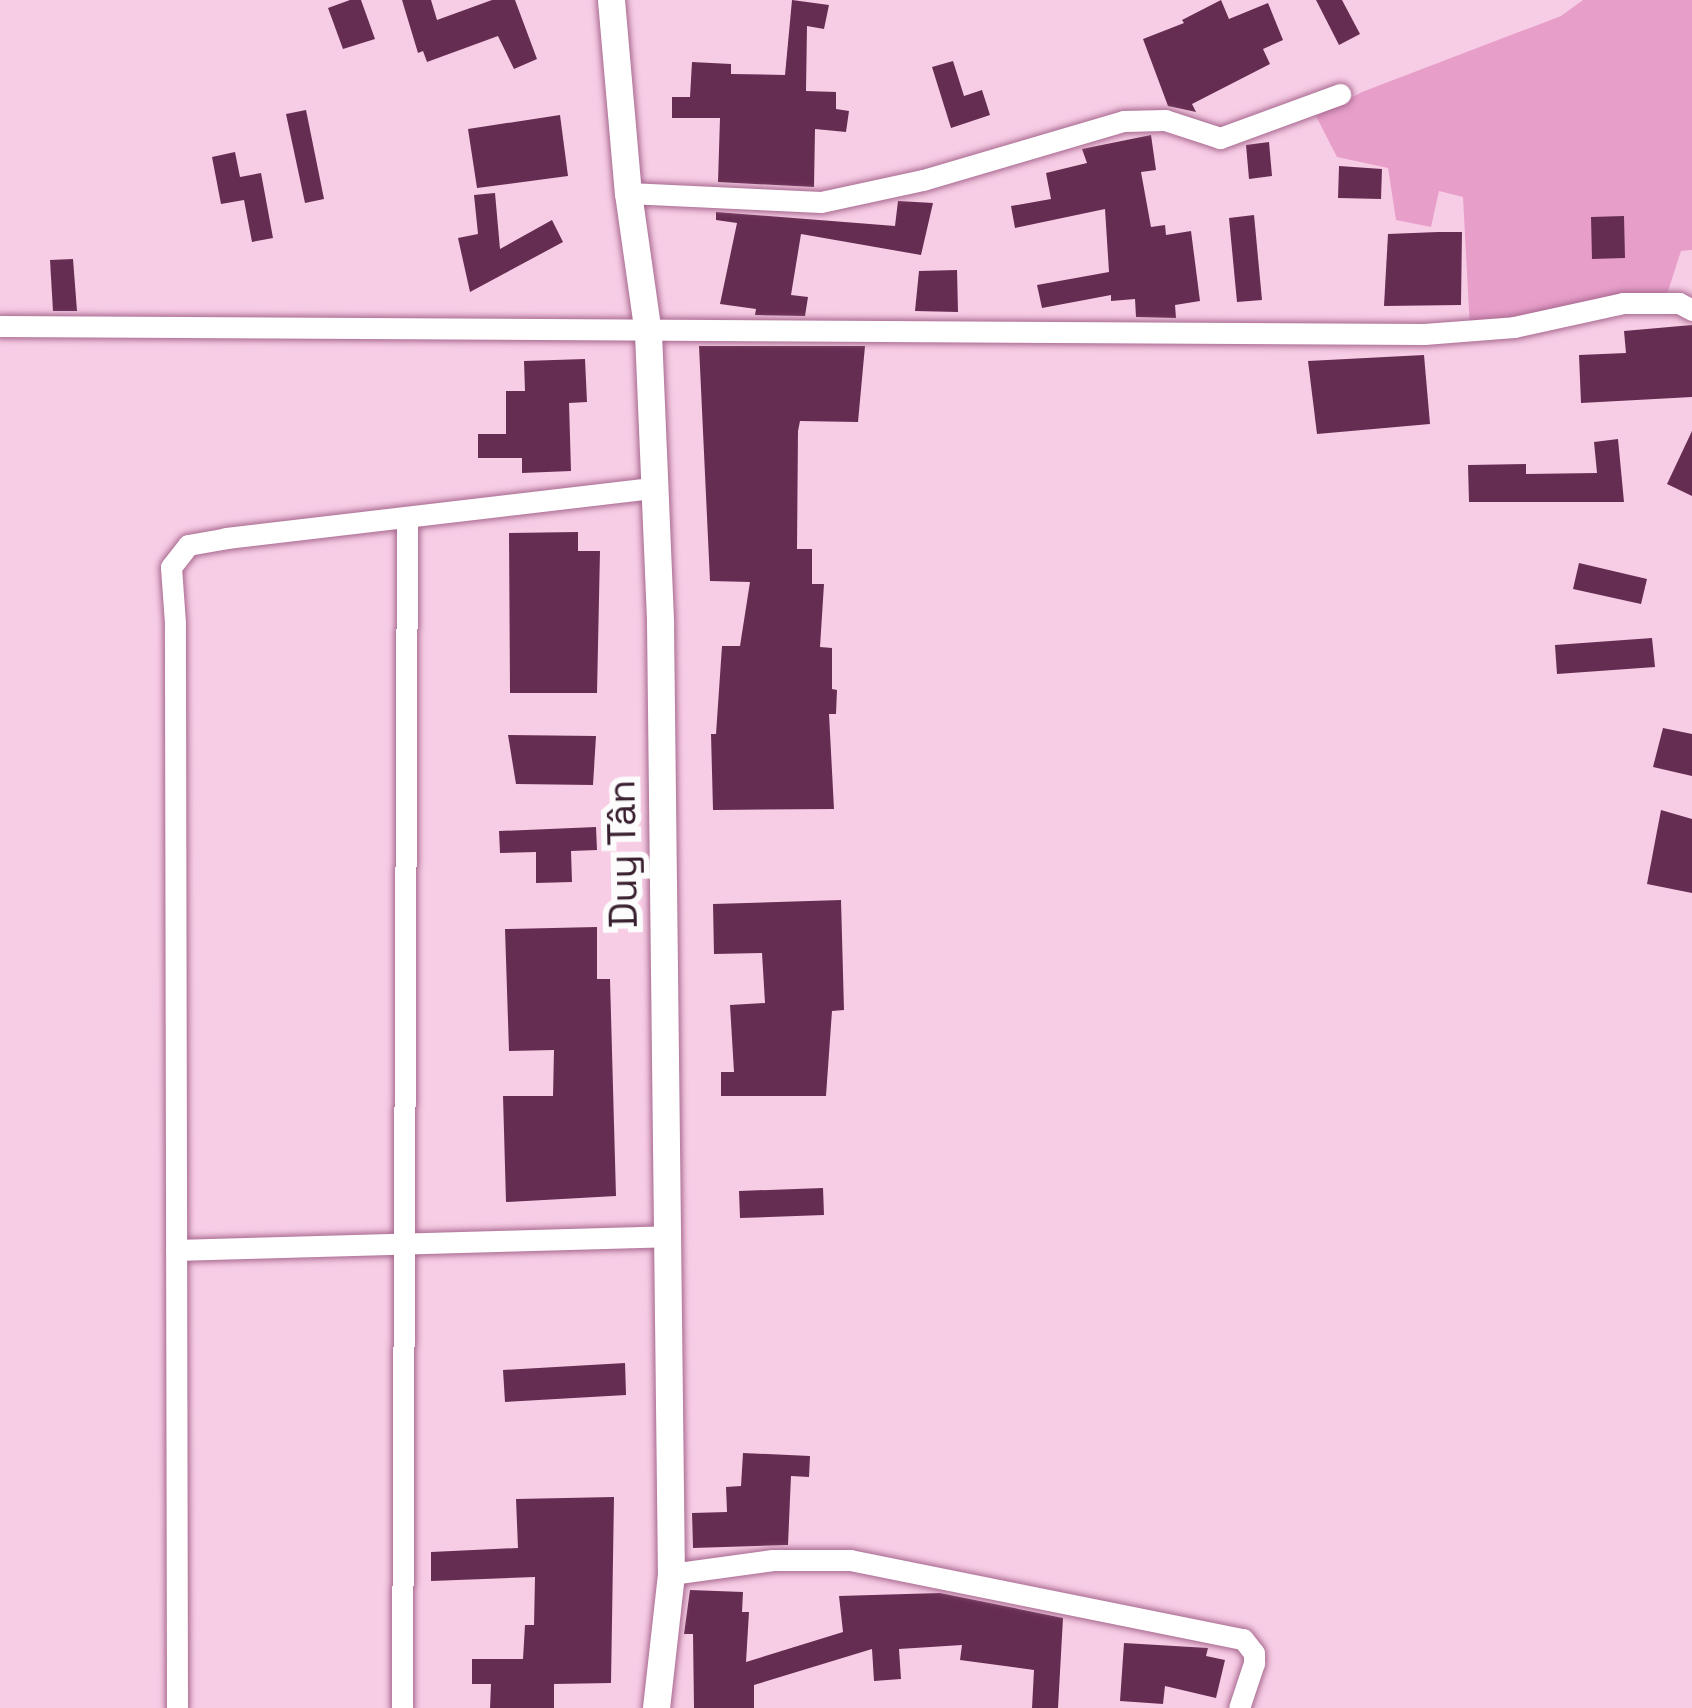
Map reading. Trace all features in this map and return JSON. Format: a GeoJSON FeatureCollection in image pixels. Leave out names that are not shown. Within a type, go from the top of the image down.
{"type":"FeatureCollection","features":[{"type":"Feature","properties":{"kind":"street","name":"Duy Tân"},"geometry":{"type":"LineString","coordinates":[[611,0],[628,193],[647,333],[654,488],[671,1574],[656,1708]]}},
{"type":"Feature","properties":{"kind":"street"},"geometry":{"type":"LineString","coordinates":[[628,193],[821,202],[922,180],[1124,121],[1165,120],[1220,138],[1340,94]]}},
{"type":"Feature","properties":{"kind":"street"},"geometry":{"type":"LineString","coordinates":[[0,326],[1424,334],[1514,327],[1623,303],[1678,303],[1692,310]]}},
{"type":"Feature","properties":{"kind":"street"},"geometry":{"type":"LineString","coordinates":[[177,1708],[176,623],[171,567],[188,545],[654,488]]}},
{"type":"Feature","properties":{"kind":"street"},"geometry":{"type":"LineString","coordinates":[[402,1708],[407,517]]}},
{"type":"Feature","properties":{"kind":"street"},"geometry":{"type":"LineString","coordinates":[[176,1250],[665,1236]]}},
{"type":"Feature","properties":{"kind":"street"},"geometry":{"type":"LineString","coordinates":[[671,1574],[773,1560],[850,1560],[1244,1639],[1254,1663],[1239,1708]]}},
{"type":"Feature","properties":{"kind":"shaded area"},"geometry":{"type":"Polygon","coordinates":[[[1583,0],[1692,0],[1692,250],[1681,251],[1667,294],[1470,330],[1463,197],[1439,191],[1431,227],[1396,220],[1388,168],[1337,157],[1316,116],[1362,92],[1561,16],[1583,0]]]}},
{"type":"Feature","properties":{"kind":"building"},"geometry":{"type":"Polygon","coordinates":[[[361,0],[375,39],[343,49],[328,8],[361,0]]]}},
{"type":"Feature","properties":{"kind":"building"},"geometry":{"type":"Polygon","coordinates":[[[402,0],[431,0],[437,20],[492,0],[515,0],[537,59],[514,69],[498,36],[427,62],[423,51],[418,53],[402,0]]]}},
{"type":"Feature","properties":{"kind":"building"},"geometry":{"type":"Polygon","coordinates":[[[792,0],[829,5],[824,29],[807,26],[806,91],[836,92],[836,109],[849,111],[846,132],[815,129],[814,187],[718,182],[720,118],[672,118],[672,97],[690,97],[692,62],[731,64],[731,74],[785,75],[792,0]]]}},
{"type":"Feature","properties":{"kind":"building"},"geometry":{"type":"Polygon","coordinates":[[[1221,0],[1229,19],[1268,3],[1283,40],[1263,49],[1270,64],[1192,104],[1196,112],[1168,106],[1143,39],[1184,23],[1182,20],[1221,0]]]}},
{"type":"Feature","properties":{"kind":"building"},"geometry":{"type":"Polygon","coordinates":[[[1316,0],[1342,0],[1360,34],[1339,45],[1316,0]]]}},
{"type":"Feature","properties":{"kind":"building"},"geometry":{"type":"Polygon","coordinates":[[[953,61],[964,96],[982,90],[990,115],[951,128],[932,67],[953,61]]]}},
{"type":"Feature","properties":{"kind":"building"},"geometry":{"type":"Polygon","coordinates":[[[306,110],[324,199],[305,203],[286,114],[306,110]]]}},
{"type":"Feature","properties":{"kind":"building"},"geometry":{"type":"Polygon","coordinates":[[[560,115],[568,176],[477,188],[468,129],[560,115]]]}},
{"type":"Feature","properties":{"kind":"building"},"geometry":{"type":"Polygon","coordinates":[[[1151,135],[1156,170],[1141,172],[1151,227],[1165,225],[1166,235],[1191,231],[1200,301],[1175,305],[1176,318],[1136,317],[1135,299],[1111,301],[1111,295],[1042,308],[1037,285],[1109,272],[1105,209],[1015,228],[1011,206],[1051,199],[1046,173],[1087,163],[1082,149],[1151,135]]]}},
{"type":"Feature","properties":{"kind":"building"},"geometry":{"type":"Polygon","coordinates":[[[1269,142],[1272,176],[1249,179],[1246,145],[1269,142]]]}},
{"type":"Feature","properties":{"kind":"building"},"geometry":{"type":"Polygon","coordinates":[[[235,152],[240,177],[261,173],[273,238],[252,242],[244,200],[221,204],[212,157],[235,152]]]}},
{"type":"Feature","properties":{"kind":"building"},"geometry":{"type":"Polygon","coordinates":[[[1339,166],[1382,169],[1381,199],[1338,198],[1339,166]]]}},
{"type":"Feature","properties":{"kind":"building"},"geometry":{"type":"Polygon","coordinates":[[[495,193],[500,249],[552,220],[563,242],[470,292],[458,238],[478,234],[474,195],[495,193]]]}},
{"type":"Feature","properties":{"kind":"building"},"geometry":{"type":"Polygon","coordinates":[[[898,201],[933,203],[921,255],[801,234],[791,295],[808,297],[805,316],[755,315],[756,309],[720,304],[737,223],[716,220],[716,212],[895,226],[898,201]]]}},
{"type":"Feature","properties":{"kind":"building"},"geometry":{"type":"Polygon","coordinates":[[[1254,215],[1262,300],[1237,302],[1229,218],[1254,215]]]}},
{"type":"Feature","properties":{"kind":"building"},"geometry":{"type":"Polygon","coordinates":[[[1624,216],[1625,258],[1592,259],[1591,217],[1624,216]]]}},
{"type":"Feature","properties":{"kind":"building"},"geometry":{"type":"Polygon","coordinates":[[[1462,232],[1461,305],[1384,306],[1388,234],[1462,232]]]}},
{"type":"Feature","properties":{"kind":"building"},"geometry":{"type":"Polygon","coordinates":[[[73,259],[77,311],[53,311],[50,260],[73,259]]]}},
{"type":"Feature","properties":{"kind":"building"},"geometry":{"type":"Polygon","coordinates":[[[957,270],[958,312],[915,311],[919,271],[957,270]]]}},
{"type":"Feature","properties":{"kind":"building"},"geometry":{"type":"Polygon","coordinates":[[[1692,325],[1692,397],[1581,403],[1579,355],[1626,353],[1624,331],[1692,325]]]}},
{"type":"Feature","properties":{"kind":"building"},"geometry":{"type":"Polygon","coordinates":[[[699,346],[865,346],[858,422],[800,421],[798,431],[797,549],[812,549],[812,584],[824,584],[820,647],[832,648],[832,689],[837,690],[836,714],[829,714],[834,809],[713,810],[711,734],[716,734],[722,646],[740,646],[750,582],[710,581],[699,346]]]}},
{"type":"Feature","properties":{"kind":"building"},"geometry":{"type":"Polygon","coordinates":[[[1424,355],[1430,424],[1317,434],[1308,361],[1424,355]]]}},
{"type":"Feature","properties":{"kind":"building"},"geometry":{"type":"Polygon","coordinates":[[[585,359],[587,402],[569,403],[571,471],[522,473],[522,458],[478,458],[478,434],[506,434],[506,391],[525,391],[524,361],[585,359]]]}},
{"type":"Feature","properties":{"kind":"building"},"geometry":{"type":"Polygon","coordinates":[[[1692,431],[1692,496],[1667,484],[1692,431]]]}},
{"type":"Feature","properties":{"kind":"building"},"geometry":{"type":"Polygon","coordinates":[[[1618,439],[1624,502],[1469,502],[1468,465],[1526,464],[1526,474],[1597,473],[1594,442],[1618,439]]]}},
{"type":"Feature","properties":{"kind":"building"},"geometry":{"type":"Polygon","coordinates":[[[578,532],[578,551],[600,551],[597,693],[510,693],[509,533],[578,532]]]}},
{"type":"Feature","properties":{"kind":"building"},"geometry":{"type":"Polygon","coordinates":[[[1579,563],[1647,579],[1641,604],[1573,589],[1579,563]]]}},
{"type":"Feature","properties":{"kind":"building"},"geometry":{"type":"Polygon","coordinates":[[[1652,638],[1655,667],[1557,674],[1555,645],[1652,638]]]}},
{"type":"Feature","properties":{"kind":"building"},"geometry":{"type":"Polygon","coordinates":[[[1663,728],[1692,734],[1692,776],[1653,767],[1663,728]]]}},
{"type":"Feature","properties":{"kind":"building"},"geometry":{"type":"Polygon","coordinates":[[[508,735],[596,736],[593,785],[516,784],[508,735]]]}},
{"type":"Feature","properties":{"kind":"building"},"geometry":{"type":"Polygon","coordinates":[[[1661,810],[1692,819],[1692,893],[1647,884],[1661,810]]]}},
{"type":"Feature","properties":{"kind":"building"},"geometry":{"type":"Polygon","coordinates":[[[596,827],[597,850],[571,851],[572,882],[536,883],[536,852],[500,853],[499,831],[596,827]]]}},
{"type":"Feature","properties":{"kind":"building"},"geometry":{"type":"Polygon","coordinates":[[[841,900],[844,1010],[832,1011],[826,1096],[721,1096],[721,1072],[734,1072],[730,1005],[765,1003],[762,953],[714,954],[713,904],[841,900]]]}},
{"type":"Feature","properties":{"kind":"building"},"geometry":{"type":"Polygon","coordinates":[[[597,927],[597,979],[610,979],[616,1196],[506,1202],[503,1096],[553,1096],[554,1050],[509,1051],[505,929],[597,927]]]}},
{"type":"Feature","properties":{"kind":"building"},"geometry":{"type":"Polygon","coordinates":[[[823,1188],[824,1215],[740,1218],[739,1191],[823,1188]]]}},
{"type":"Feature","properties":{"kind":"building"},"geometry":{"type":"Polygon","coordinates":[[[625,1363],[626,1395],[505,1402],[503,1370],[625,1363]]]}},
{"type":"Feature","properties":{"kind":"building"},"geometry":{"type":"Polygon","coordinates":[[[743,1453],[810,1456],[809,1477],[791,1476],[788,1545],[693,1548],[692,1513],[727,1512],[726,1487],[741,1486],[743,1453]]]}},
{"type":"Feature","properties":{"kind":"building"},"geometry":{"type":"Polygon","coordinates":[[[614,1497],[611,1683],[554,1684],[554,1708],[490,1708],[491,1684],[472,1684],[472,1659],[523,1659],[525,1625],[534,1625],[535,1577],[431,1581],[431,1552],[518,1548],[516,1499],[614,1497]]]}},
{"type":"Feature","properties":{"kind":"building"},"geometry":{"type":"Polygon","coordinates":[[[690,1590],[743,1592],[742,1612],[749,1612],[746,1662],[843,1632],[839,1596],[940,1593],[1063,1618],[1058,1708],[1032,1708],[1034,1670],[960,1660],[962,1645],[899,1649],[901,1679],[874,1681],[872,1649],[754,1685],[754,1708],[694,1708],[693,1634],[684,1634],[690,1590]]]}},
{"type":"Feature","properties":{"kind":"building"},"geometry":{"type":"Polygon","coordinates":[[[1124,1643],[1208,1648],[1206,1656],[1225,1660],[1216,1698],[1165,1686],[1163,1704],[1120,1701],[1124,1643]]]}}]}
